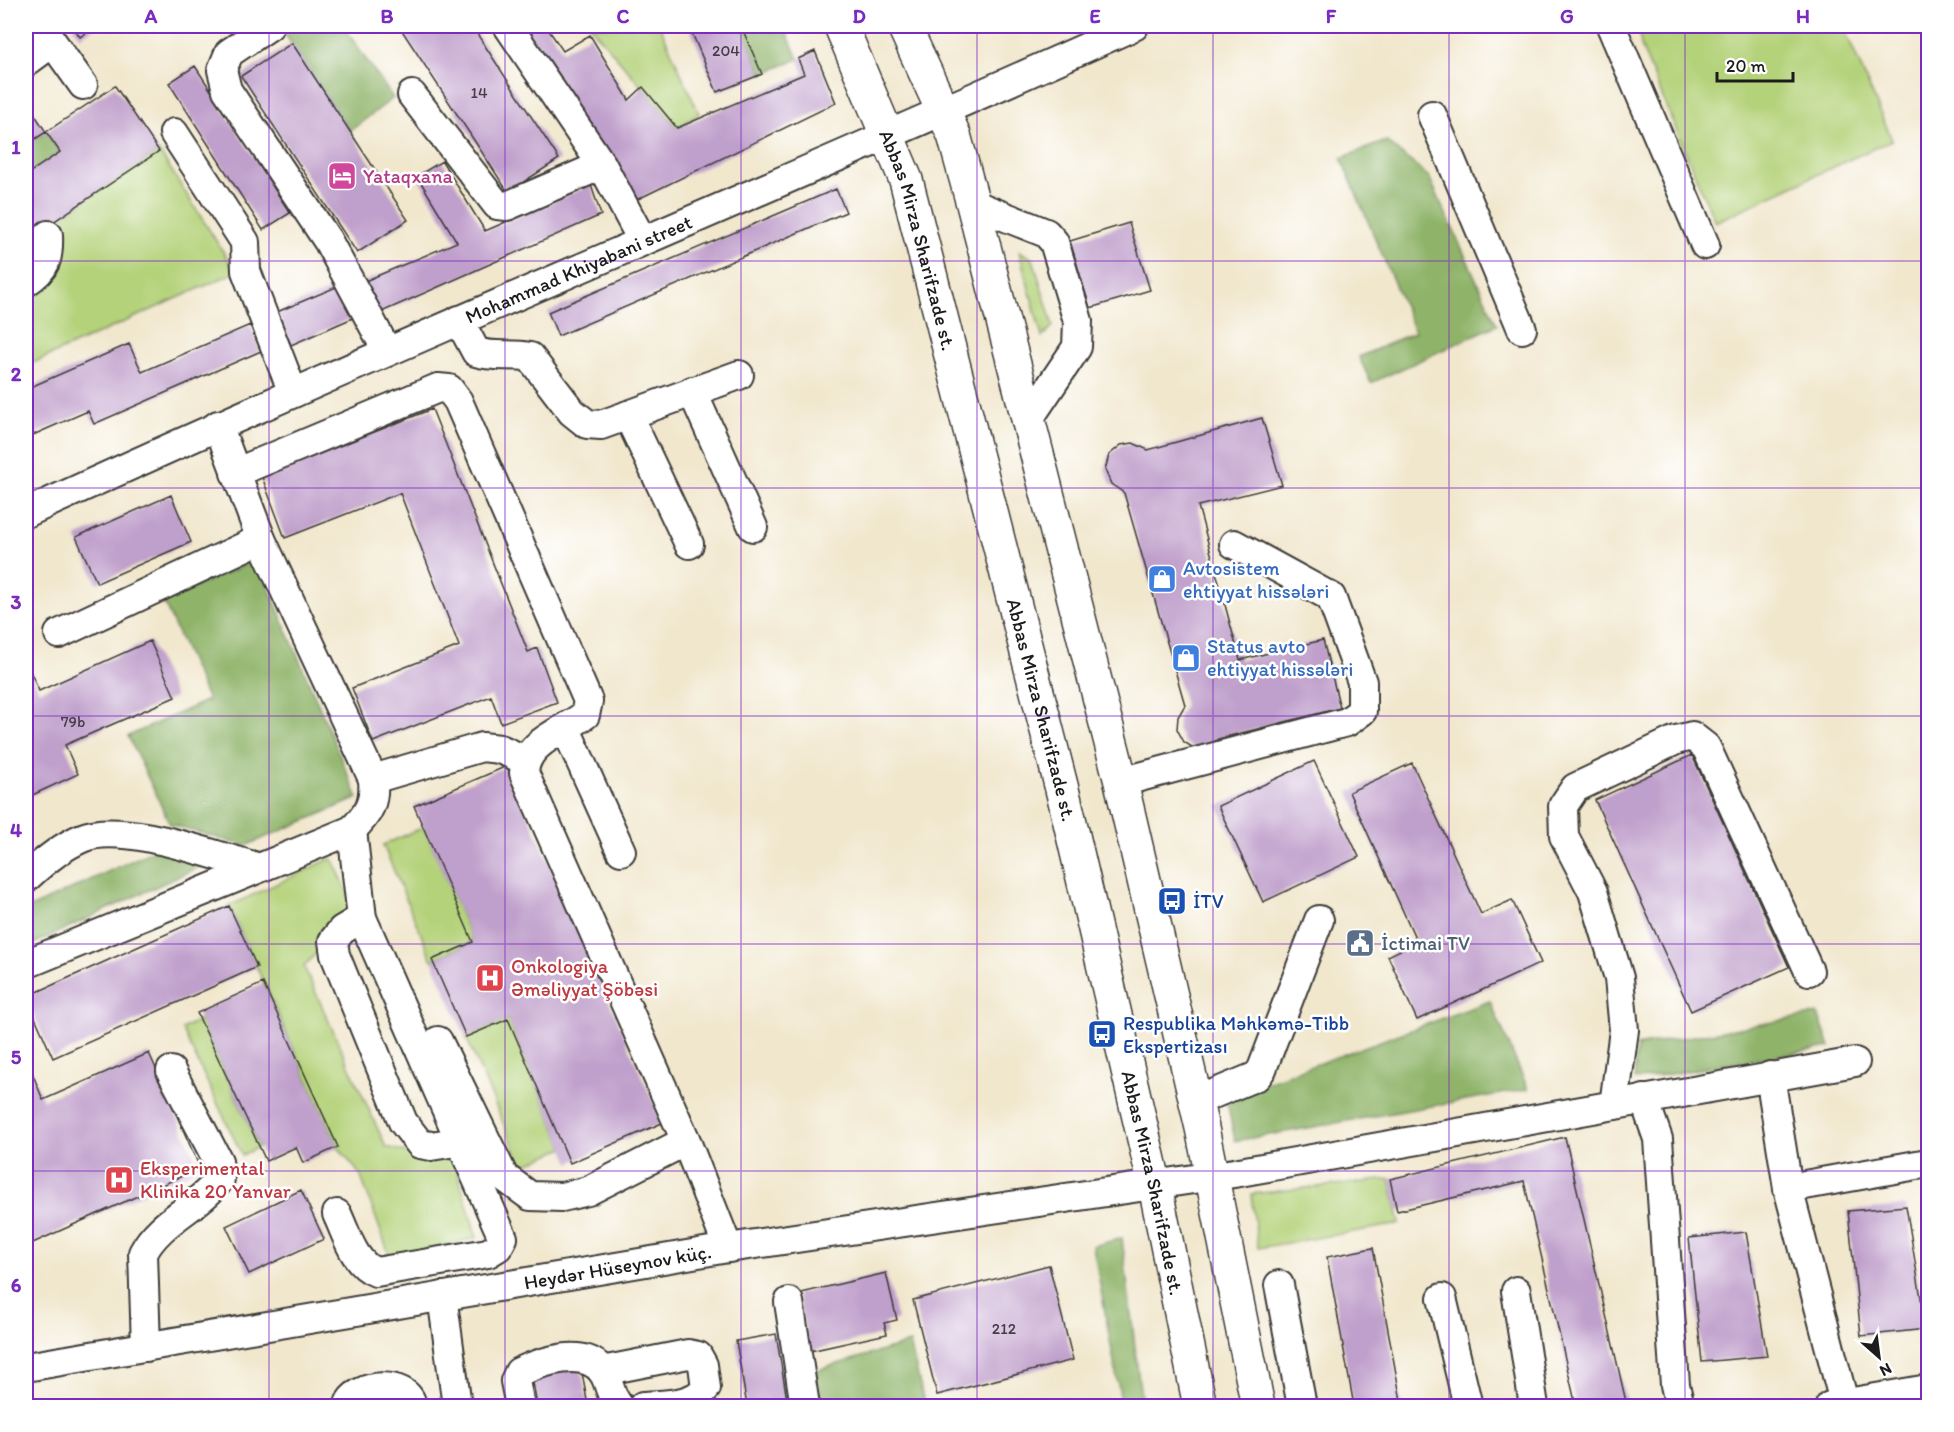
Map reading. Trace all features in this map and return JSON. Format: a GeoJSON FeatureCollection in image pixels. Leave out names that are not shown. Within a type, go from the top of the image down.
{"type":"FeatureCollection","features":[{"type":"Feature","properties":{"kind":"main road","name":"Abbas Mirza Sharifzade st."},"geometry":{"type":"LineString","coordinates":[[841,26],[889,135],[906,180],[1065,801],[1155,1185],[1200,1407]]}},
{"type":"Feature","properties":{"kind":"main road"},"geometry":{"type":"LineString","coordinates":[[904,26],[945,111],[973,204],[1121,782],[1196,1101],[1258,1407]]}},
{"type":"Feature","properties":{"kind":"street"},"geometry":{"type":"LineString","coordinates":[[269,26],[229,53],[222,70],[227,90],[328,241],[387,351]]}},
{"type":"Feature","properties":{"kind":"street"},"geometry":{"type":"LineString","coordinates":[[508,26],[602,165],[642,240]]}},
{"type":"Feature","properties":{"kind":"street","name":"Mohammad Khiyabani street"},"geometry":{"type":"LineString","coordinates":[[26,513],[218,425],[945,111],[1134,26]]}},
{"type":"Feature","properties":{"kind":"street"},"geometry":{"type":"LineString","coordinates":[[1611,26],[1705,245]]}},
{"type":"Feature","properties":{"kind":"street"},"geometry":{"type":"LineString","coordinates":[[26,62],[47,34],[83,85]]}},
{"type":"Feature","properties":{"kind":"street"},"geometry":{"type":"LineString","coordinates":[[412,95],[497,205],[507,207],[602,165]]}},
{"type":"Feature","properties":{"kind":"street"},"geometry":{"type":"LineString","coordinates":[[1432,115],[1522,329]]}},
{"type":"Feature","properties":{"kind":"street"},"geometry":{"type":"LineString","coordinates":[[174,133],[245,242],[246,271],[293,393]]}},
{"type":"Feature","properties":{"kind":"street"},"geometry":{"type":"LineString","coordinates":[[973,204],[1046,233],[1054,242],[1078,321],[1077,347],[1028,420]]}},
{"type":"Feature","properties":{"kind":"street"},"geometry":{"type":"LineString","coordinates":[[26,282],[45,268],[49,256],[48,235]]}},
{"type":"Feature","properties":{"kind":"street"},"geometry":{"type":"LineString","coordinates":[[459,320],[476,352],[488,356],[530,357],[572,412],[587,424],[601,425],[739,375]]}},
{"type":"Feature","properties":{"kind":"street"},"geometry":{"type":"LineString","coordinates":[[235,473],[438,388],[449,389],[458,401],[588,701],[585,716],[533,749],[525,760],[524,773],[686,1141],[728,1248]]}},
{"type":"Feature","properties":{"kind":"street"},"geometry":{"type":"LineString","coordinates":[[692,391],[753,527]]}},
{"type":"Feature","properties":{"kind":"street"},"geometry":{"type":"LineString","coordinates":[[628,415],[689,544]]}},
{"type":"Feature","properties":{"kind":"street"},"geometry":{"type":"LineString","coordinates":[[26,964],[257,867],[352,830],[364,818],[374,798],[373,778],[261,539],[218,425]]}},
{"type":"Feature","properties":{"kind":"street"},"geometry":{"type":"LineString","coordinates":[[58,634],[261,539]]}},
{"type":"Feature","properties":{"kind":"street"},"geometry":{"type":"LineString","coordinates":[[1121,782],[1347,722],[1362,711],[1362,682],[1330,597],[1234,543]]}},
{"type":"Feature","properties":{"kind":"street"},"geometry":{"type":"LineString","coordinates":[[566,729],[621,851]]}},
{"type":"Feature","properties":{"kind":"street"},"geometry":{"type":"LineString","coordinates":[[1614,1105],[1624,1030],[1622,1000],[1619,978],[1593,892],[1564,836],[1563,806],[1575,788],[1676,740],[1692,736],[1706,747],[1809,971]]}},
{"type":"Feature","properties":{"kind":"street"},"geometry":{"type":"LineString","coordinates":[[373,778],[482,747],[500,749],[525,760]]}},
{"type":"Feature","properties":{"kind":"street"},"geometry":{"type":"LineString","coordinates":[[337,1214],[359,1260],[366,1269],[376,1272],[488,1253],[498,1247],[502,1238],[462,1141],[362,918],[360,879],[352,830]]}},
{"type":"Feature","properties":{"kind":"street"},"geometry":{"type":"LineString","coordinates":[[26,878],[56,854],[83,837],[110,834],[136,834],[257,867]]}},
{"type":"Feature","properties":{"kind":"street"},"geometry":{"type":"LineString","coordinates":[[360,879],[504,1177],[516,1188],[530,1196],[562,1197],[588,1191],[686,1141]]}},
{"type":"Feature","properties":{"kind":"street"},"geometry":{"type":"LineString","coordinates":[[362,918],[342,930],[333,941],[335,955],[403,1122],[420,1144],[431,1146],[462,1141]]}},
{"type":"Feature","properties":{"kind":"street"},"geometry":{"type":"LineString","coordinates":[[1196,1101],[1257,1076],[1262,1069],[1319,920]]}},
{"type":"Feature","properties":{"kind":"street","name":"Heydər Hüseynov küç."},"geometry":{"type":"LineString","coordinates":[[26,1367],[728,1248],[1212,1176],[1855,1062]]}},
{"type":"Feature","properties":{"kind":"street"},"geometry":{"type":"LineString","coordinates":[[146,1347],[143,1252],[150,1239],[209,1194],[220,1179],[218,1161],[171,1071]]}},
{"type":"Feature","properties":{"kind":"street"},"geometry":{"type":"LineString","coordinates":[[1770,1076],[1788,1188],[1840,1406],[1929,1389]]}},
{"type":"Feature","properties":{"kind":"street"},"geometry":{"type":"LineString","coordinates":[[1644,1099],[1658,1140],[1675,1385],[1680,1407]]}},
{"type":"Feature","properties":{"kind":"street"},"geometry":{"type":"LineString","coordinates":[[1788,1188],[1929,1163]]}},
{"type":"Feature","properties":{"kind":"street"},"geometry":{"type":"LineString","coordinates":[[1280,1285],[1302,1407]]}},
{"type":"Feature","properties":{"kind":"street"},"geometry":{"type":"LineString","coordinates":[[1516,1291],[1534,1407]]}},
{"type":"Feature","properties":{"kind":"street"},"geometry":{"type":"LineString","coordinates":[[442,1296],[457,1407]]}},
{"type":"Feature","properties":{"kind":"street"},"geometry":{"type":"LineString","coordinates":[[1442,1298],[1468,1407]]}},
{"type":"Feature","properties":{"kind":"street"},"geometry":{"type":"LineString","coordinates":[[789,1302],[805,1407]]}},
{"type":"Feature","properties":{"kind":"street"},"geometry":{"type":"LineString","coordinates":[[520,1407],[515,1382],[519,1372],[533,1366],[576,1357],[602,1371],[688,1354],[698,1356],[703,1365],[706,1388],[700,1396],[692,1400],[643,1407]]}},
{"type":"Feature","properties":{"kind":"street"},"geometry":{"type":"LineString","coordinates":[[602,1371],[613,1399],[619,1407]]}},
{"type":"Feature","properties":{"kind":"street"},"geometry":{"type":"LineString","coordinates":[[348,1407],[351,1398],[358,1392],[396,1388],[406,1392],[411,1398],[412,1407]]}},
{"type":"Feature","properties":{"kind":"green space"},"geometry":{"type":"Polygon","coordinates":[[[289,26],[343,26],[393,98],[350,131],[282,30],[289,26]]]}},
{"type":"Feature","properties":{"kind":"green space"},"geometry":{"type":"Polygon","coordinates":[[[590,26],[660,26],[699,114],[677,128],[590,26]]]}},
{"type":"Feature","properties":{"kind":"green space"},"geometry":{"type":"Polygon","coordinates":[[[741,26],[784,26],[798,59],[762,74],[741,26]]]}},
{"type":"Feature","properties":{"kind":"green space"},"geometry":{"type":"Polygon","coordinates":[[[1639,26],[1843,26],[1892,140],[1715,222],[1641,46],[1639,26]]]}},
{"type":"Feature","properties":{"kind":"green space"},"geometry":{"type":"Polygon","coordinates":[[[46,132],[60,152],[26,175],[26,145],[46,132]]]}},
{"type":"Feature","properties":{"kind":"green space"},"geometry":{"type":"Polygon","coordinates":[[[1386,141],[1429,177],[1497,325],[1371,383],[1359,357],[1415,332],[1341,158],[1386,141]]]}},
{"type":"Feature","properties":{"kind":"green space"},"geometry":{"type":"Polygon","coordinates":[[[159,151],[236,272],[26,366],[26,239],[159,151]]]}},
{"type":"Feature","properties":{"kind":"green space"},"geometry":{"type":"Polygon","coordinates":[[[1019,251],[1033,259],[1053,326],[1042,337],[1019,251]]]}},
{"type":"Feature","properties":{"kind":"green space"},"geometry":{"type":"Polygon","coordinates":[[[257,560],[358,798],[245,846],[170,824],[128,736],[208,700],[163,601],[257,560]]]}},
{"type":"Feature","properties":{"kind":"green space"},"geometry":{"type":"Polygon","coordinates":[[[424,827],[473,942],[432,960],[383,845],[424,827]]]}},
{"type":"Feature","properties":{"kind":"green space"},"geometry":{"type":"Polygon","coordinates":[[[165,845],[218,858],[26,947],[26,910],[165,845]]]}},
{"type":"Feature","properties":{"kind":"green space"},"geometry":{"type":"Polygon","coordinates":[[[332,858],[355,908],[304,967],[386,1147],[454,1161],[477,1238],[390,1257],[360,1174],[338,1147],[229,906],[332,858]]]}},
{"type":"Feature","properties":{"kind":"green space"},"geometry":{"type":"Polygon","coordinates":[[[1490,1001],[1528,1089],[1235,1141],[1226,1097],[1490,1001]]]}},
{"type":"Feature","properties":{"kind":"green space"},"geometry":{"type":"Polygon","coordinates":[[[1818,1014],[1830,1047],[1634,1080],[1637,1046],[1818,1014]]]}},
{"type":"Feature","properties":{"kind":"green space"},"geometry":{"type":"Polygon","coordinates":[[[200,1019],[259,1147],[242,1155],[182,1029],[200,1019]]]}},
{"type":"Feature","properties":{"kind":"green space"},"geometry":{"type":"Polygon","coordinates":[[[508,1019],[564,1148],[522,1166],[466,1037],[508,1019]]]}},
{"type":"Feature","properties":{"kind":"green space"},"geometry":{"type":"Polygon","coordinates":[[[1390,1179],[1400,1224],[1258,1248],[1251,1194],[1390,1179]]]}},
{"type":"Feature","properties":{"kind":"green space"},"geometry":{"type":"Polygon","coordinates":[[[1122,1238],[1142,1406],[1082,1406],[1121,1401],[1093,1246],[1122,1238]]]}},
{"type":"Feature","properties":{"kind":"green space"},"geometry":{"type":"Polygon","coordinates":[[[910,1343],[925,1406],[817,1406],[810,1372],[910,1343]]]}},
{"type":"Feature","properties":{"kind":"building"},"geometry":{"type":"Polygon","coordinates":[[[72,26],[97,26],[80,37],[72,26]]]}},
{"type":"Feature","properties":{"kind":"building","name":"Yataqxana"},"geometry":{"type":"Polygon","coordinates":[[[399,26],[472,26],[559,159],[508,192],[399,26]]]}},
{"type":"Feature","properties":{"kind":"building"},"geometry":{"type":"Polygon","coordinates":[[[514,26],[546,26],[563,51],[590,35],[629,100],[643,87],[677,128],[804,74],[798,59],[815,51],[836,103],[634,201],[514,26]]]}},
{"type":"Feature","properties":{"kind":"building"},"geometry":{"type":"Polygon","coordinates":[[[689,26],[741,26],[762,74],[717,92],[689,26]]]}},
{"type":"Feature","properties":{"kind":"building"},"geometry":{"type":"Polygon","coordinates":[[[961,26],[982,26],[964,33],[961,26]]]}},
{"type":"Feature","properties":{"kind":"building"},"geometry":{"type":"Polygon","coordinates":[[[26,28],[36,42],[26,49],[26,28]]]}},
{"type":"Feature","properties":{"kind":"building","name":"Yataqxana"},"geometry":{"type":"Polygon","coordinates":[[[292,43],[408,220],[357,253],[241,76],[292,43]]]}},
{"type":"Feature","properties":{"kind":"building"},"geometry":{"type":"Polygon","coordinates":[[[195,66],[290,213],[263,230],[169,83],[195,66]]]}},
{"type":"Feature","properties":{"kind":"building"},"geometry":{"type":"Polygon","coordinates":[[[115,86],[159,151],[26,240],[26,175],[60,152],[46,132],[115,86]]]}},
{"type":"Feature","properties":{"kind":"building"},"geometry":{"type":"Polygon","coordinates":[[[26,101],[46,132],[26,145],[26,101]]]}},
{"type":"Feature","properties":{"kind":"building"},"geometry":{"type":"Polygon","coordinates":[[[442,161],[485,231],[591,185],[601,215],[377,314],[365,281],[457,242],[417,176],[442,161]]]}},
{"type":"Feature","properties":{"kind":"building"},"geometry":{"type":"Polygon","coordinates":[[[836,189],[846,212],[558,336],[548,312],[836,189]]]}},
{"type":"Feature","properties":{"kind":"building"},"geometry":{"type":"Polygon","coordinates":[[[1129,223],[1150,290],[1090,308],[1070,241],[1129,223]]]}},
{"type":"Feature","properties":{"kind":"building"},"geometry":{"type":"Polygon","coordinates":[[[341,285],[355,317],[291,345],[277,312],[341,285]]]}},
{"type":"Feature","properties":{"kind":"building"},"geometry":{"type":"Polygon","coordinates":[[[250,325],[261,351],[94,424],[88,411],[26,438],[26,389],[129,344],[142,372],[250,325]]]}},
{"type":"Feature","properties":{"kind":"building"},"geometry":{"type":"Polygon","coordinates":[[[432,409],[528,652],[537,648],[557,702],[501,723],[491,696],[373,742],[352,688],[459,646],[400,493],[285,538],[262,477],[432,409]]]}},
{"type":"Feature","properties":{"kind":"building"},"geometry":{"type":"Polygon","coordinates":[[[1262,418],[1282,485],[1198,506],[1240,660],[1323,640],[1340,708],[1218,739],[1205,748],[1195,749],[1184,742],[1177,729],[1178,717],[1185,705],[1124,493],[1111,484],[1105,470],[1109,455],[1121,445],[1133,443],[1148,450],[1262,418]]]}},
{"type":"Feature","properties":{"kind":"building"},"geometry":{"type":"Polygon","coordinates":[[[171,495],[191,542],[97,583],[76,537],[171,495]]]}},
{"type":"Feature","properties":{"kind":"building"},"geometry":{"type":"Polygon","coordinates":[[[150,641],[175,697],[65,745],[78,774],[26,798],[26,673],[30,671],[39,691],[150,641]]]}},
{"type":"Feature","properties":{"kind":"building"},"geometry":{"type":"Polygon","coordinates":[[[1692,755],[1789,967],[1691,1011],[1595,800],[1692,755]]]}},
{"type":"Feature","properties":{"kind":"building"},"geometry":{"type":"Polygon","coordinates":[[[1314,761],[1359,857],[1263,902],[1218,806],[1314,761]]]}},
{"type":"Feature","properties":{"kind":"building"},"geometry":{"type":"Polygon","coordinates":[[[1412,763],[1481,914],[1512,900],[1541,963],[1417,1020],[1388,956],[1417,942],[1349,792],[1412,763]]]}},
{"type":"Feature","properties":{"kind":"building"},"geometry":{"type":"Polygon","coordinates":[[[507,766],[662,1123],[570,1163],[508,1019],[466,1037],[432,960],[473,942],[414,806],[507,766]]]}},
{"type":"Feature","properties":{"kind":"building"},"geometry":{"type":"Polygon","coordinates":[[[229,906],[257,967],[53,1058],[26,997],[229,906]]]}},
{"type":"Feature","properties":{"kind":"building"},"geometry":{"type":"Polygon","coordinates":[[[263,983],[338,1147],[303,1163],[296,1147],[266,1161],[197,1013],[263,983]]]}},
{"type":"Feature","properties":{"kind":"building"},"geometry":{"type":"Polygon","coordinates":[[[149,1053],[200,1168],[26,1246],[26,1057],[43,1100],[149,1053]]]}},
{"type":"Feature","properties":{"kind":"building"},"geometry":{"type":"Polygon","coordinates":[[[1565,1137],[1627,1406],[1576,1406],[1524,1181],[1397,1211],[1390,1179],[1565,1137]]]}},
{"type":"Feature","properties":{"kind":"building"},"geometry":{"type":"Polygon","coordinates":[[[301,1190],[324,1239],[249,1274],[226,1226],[301,1190]]]}},
{"type":"Feature","properties":{"kind":"building"},"geometry":{"type":"Polygon","coordinates":[[[1906,1206],[1926,1329],[1861,1336],[1848,1211],[1906,1206]]]}},
{"type":"Feature","properties":{"kind":"building"},"geometry":{"type":"Polygon","coordinates":[[[1746,1232],[1767,1356],[1702,1362],[1689,1238],[1746,1232]]]}},
{"type":"Feature","properties":{"kind":"building"},"geometry":{"type":"Polygon","coordinates":[[[1373,1248],[1402,1406],[1354,1406],[1327,1257],[1373,1248]]]}},
{"type":"Feature","properties":{"kind":"building"},"geometry":{"type":"Polygon","coordinates":[[[1049,1265],[1073,1360],[937,1395],[913,1300],[1049,1265]]]}},
{"type":"Feature","properties":{"kind":"building"},"geometry":{"type":"Polygon","coordinates":[[[886,1273],[897,1320],[884,1323],[887,1334],[810,1351],[797,1294],[886,1273]]]}},
{"type":"Feature","properties":{"kind":"building"},"geometry":{"type":"Polygon","coordinates":[[[776,1334],[788,1406],[747,1406],[736,1341],[776,1334]]]}},
{"type":"Feature","properties":{"kind":"building"},"geometry":{"type":"Polygon","coordinates":[[[581,1367],[588,1406],[537,1406],[532,1376],[581,1367]]]}},
{"type":"Feature","properties":{"kind":"place","name":"Yataqxana"},"geometry":{"type":"Point","coordinates":[342,176]}},
{"type":"Feature","properties":{"kind":"place","name":"Avtosistem ehtiyyat hissələri"},"geometry":{"type":"Point","coordinates":[1162,579]}},
{"type":"Feature","properties":{"kind":"place","name":"Status avto ehtiyyat hissələri"},"geometry":{"type":"Point","coordinates":[1186,658]}},
{"type":"Feature","properties":{"kind":"place","name":"İTV"},"geometry":{"type":"Point","coordinates":[1172,901]}},
{"type":"Feature","properties":{"kind":"place","name":"İctimai TV"},"geometry":{"type":"Point","coordinates":[1360,943]}},
{"type":"Feature","properties":{"kind":"place","name":"Onkologiya Əməliyyat Şöbəsi"},"geometry":{"type":"Point","coordinates":[490,978]}},
{"type":"Feature","properties":{"kind":"place","name":"Respublika Məhkəmə-Tibb Ekspertizası"},"geometry":{"type":"Point","coordinates":[1102,1034]}},
{"type":"Feature","properties":{"kind":"place","name":"Eksperimental Klinika 20 Yanvar"},"geometry":{"type":"Point","coordinates":[119,1180]}}]}
